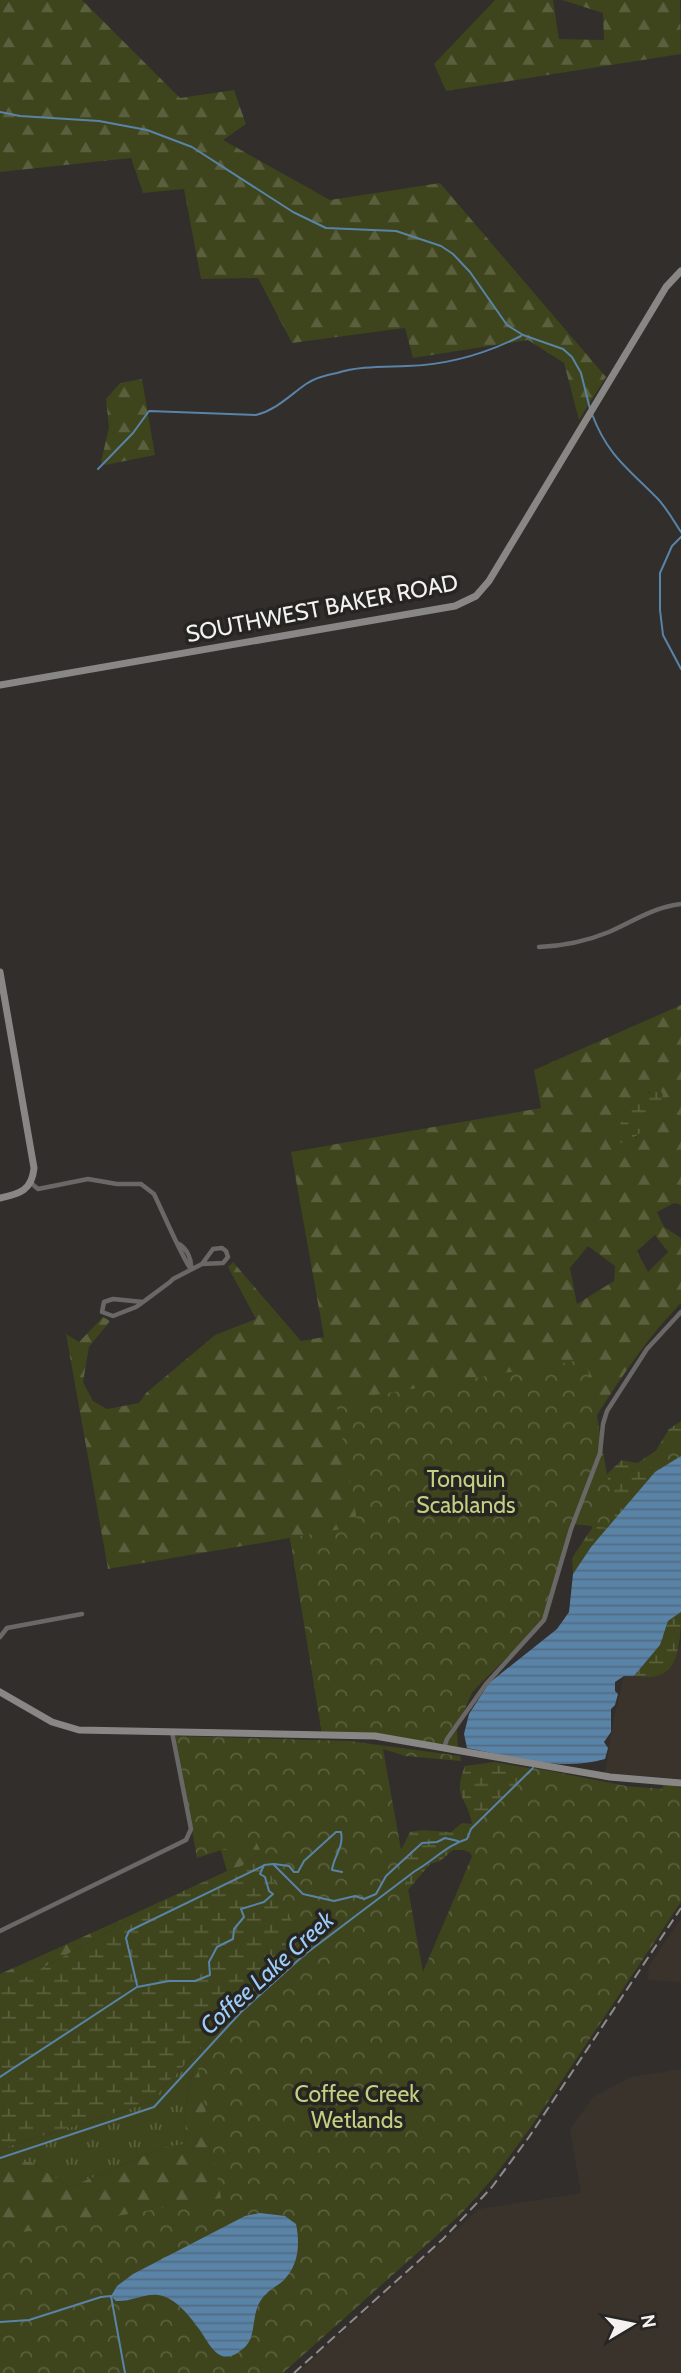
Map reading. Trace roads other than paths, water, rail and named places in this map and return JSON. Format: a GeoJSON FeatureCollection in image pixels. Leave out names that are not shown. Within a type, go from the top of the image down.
{"type":"FeatureCollection","features":[{"type":"Feature","properties":{"kind":"main road","name":"SOUTHWEST BAKER ROAD"},"geometry":{"type":"LineString","coordinates":[[0,685],[454,606],[473,598],[489,581],[660,296],[671,279],[681,271]]}},
{"type":"Feature","properties":{"kind":"main road"},"geometry":{"type":"LineString","coordinates":[[0,972],[34,1160],[31,1183],[22,1193],[0,1198]]}},
{"type":"Feature","properties":{"kind":"main road"},"geometry":{"type":"LineString","coordinates":[[0,1692],[52,1721],[74,1729],[362,1735],[617,1778],[681,1783]]}},
{"type":"Feature","properties":{"kind":"street"},"geometry":{"type":"LineString","coordinates":[[540,947],[587,940],[654,910],[681,904]]}},
{"type":"Feature","properties":{"kind":"street"},"geometry":{"type":"LineString","coordinates":[[31,1183],[38,1189],[88,1179],[117,1184],[141,1184],[154,1194],[186,1265],[191,1269]]}},
{"type":"Feature","properties":{"kind":"street"},"geometry":{"type":"LineString","coordinates":[[143,1302],[110,1299],[103,1304],[102,1312],[116,1316],[143,1302],[191,1269],[202,1264],[223,1263],[228,1257],[226,1251],[213,1249],[202,1264]]}},
{"type":"Feature","properties":{"kind":"street"},"geometry":{"type":"LineString","coordinates":[[444,1749],[447,1739],[486,1684],[544,1620],[571,1529],[600,1453],[607,1411],[643,1354],[681,1312]]}},
{"type":"Feature","properties":{"kind":"street"},"geometry":{"type":"LineString","coordinates":[[0,1637],[4,1630],[11,1627],[82,1614]]}},
{"type":"Feature","properties":{"kind":"street"},"geometry":{"type":"LineString","coordinates":[[0,1931],[186,1840],[191,1829],[172,1732]]}},
{"type":"Feature","properties":{"kind":"water"},"geometry":{"type":"Polygon","coordinates":[[[681,1456],[681,1612],[668,1621],[660,1645],[634,1676],[624,1676],[615,1682],[615,1691],[618,1694],[611,1709],[611,1732],[604,1742],[608,1748],[605,1759],[588,1763],[554,1763],[467,1748],[464,1734],[469,1714],[489,1683],[557,1629],[569,1612],[573,1574],[591,1547],[655,1472],[681,1456]]]}},
{"type":"Feature","properties":{"kind":"water"},"geometry":{"type":"Polygon","coordinates":[[[260,2213],[285,2216],[296,2224],[297,2254],[289,2274],[261,2299],[250,2341],[236,2354],[222,2356],[216,2352],[185,2312],[168,2298],[151,2295],[116,2301],[111,2296],[117,2286],[133,2274],[245,2216],[260,2213]]]}},
{"type":"Feature","properties":{"kind":"waterway"},"geometry":{"type":"LineString","coordinates":[[0,112],[20,116],[99,121],[147,130],[192,147],[293,212],[326,228],[396,231],[441,246],[470,272],[507,325],[523,335],[563,349],[572,357],[581,373],[590,409]]}},
{"type":"Feature","properties":{"kind":"waterway"},"geometry":{"type":"LineString","coordinates":[[98,469],[133,433],[149,411],[256,415],[276,406],[313,380],[325,376],[363,368],[452,361],[521,336]]}},
{"type":"Feature","properties":{"kind":"waterway"},"geometry":{"type":"LineString","coordinates":[[592,414],[611,450],[666,508],[681,532]]}},
{"type":"Feature","properties":{"kind":"waterway"},"geometry":{"type":"LineString","coordinates":[[681,537],[672,546],[660,573],[663,635],[681,669]]}},
{"type":"Feature","properties":{"kind":"waterway","name":"Coffee Lake Creek"},"geometry":{"type":"LineString","coordinates":[[0,2158],[154,2107],[241,2012],[304,1955],[415,1871],[453,1845],[467,1839],[471,1829],[533,1768]]}},
{"type":"Feature","properties":{"kind":"waterway"},"geometry":{"type":"LineString","coordinates":[[274,1864],[289,1866],[294,1872],[298,1872],[304,1861],[336,1832],[341,1832],[341,1843],[332,1870],[342,1872]]}},
{"type":"Feature","properties":{"kind":"waterway"},"geometry":{"type":"LineString","coordinates":[[0,2077],[137,1987],[169,1981],[195,1981],[210,1975],[209,1962],[217,1947],[233,1939],[234,1929],[244,1917],[241,1909],[264,1902],[273,1894],[269,1891],[265,1877],[260,1874],[264,1865],[273,1864],[303,1894],[334,1901],[355,1896],[364,1899],[376,1894],[386,1876],[422,1843],[437,1842],[445,1838],[458,1841]]}},
{"type":"Feature","properties":{"kind":"waterway"},"geometry":{"type":"LineString","coordinates":[[137,1985],[126,1938],[129,1931],[263,1866]]}},
{"type":"Feature","properties":{"kind":"waterway"},"geometry":{"type":"LineString","coordinates":[[0,2322],[29,2320],[111,2296],[125,2373]]}},
{"type":"Feature","properties":{"kind":"railway"},"geometry":{"type":"LineString","coordinates":[[294,2373],[443,2239],[492,2187],[529,2137],[681,1908]]}},
{"type":"Feature","properties":{"kind":"park label","name":"Tonquin Scablands"},"geometry":{"type":"Point","coordinates":[466,1492]}},
{"type":"Feature","properties":{"kind":"park label","name":"Coffee Creek Wetlands"},"geometry":{"type":"Point","coordinates":[357,2107]}}]}
